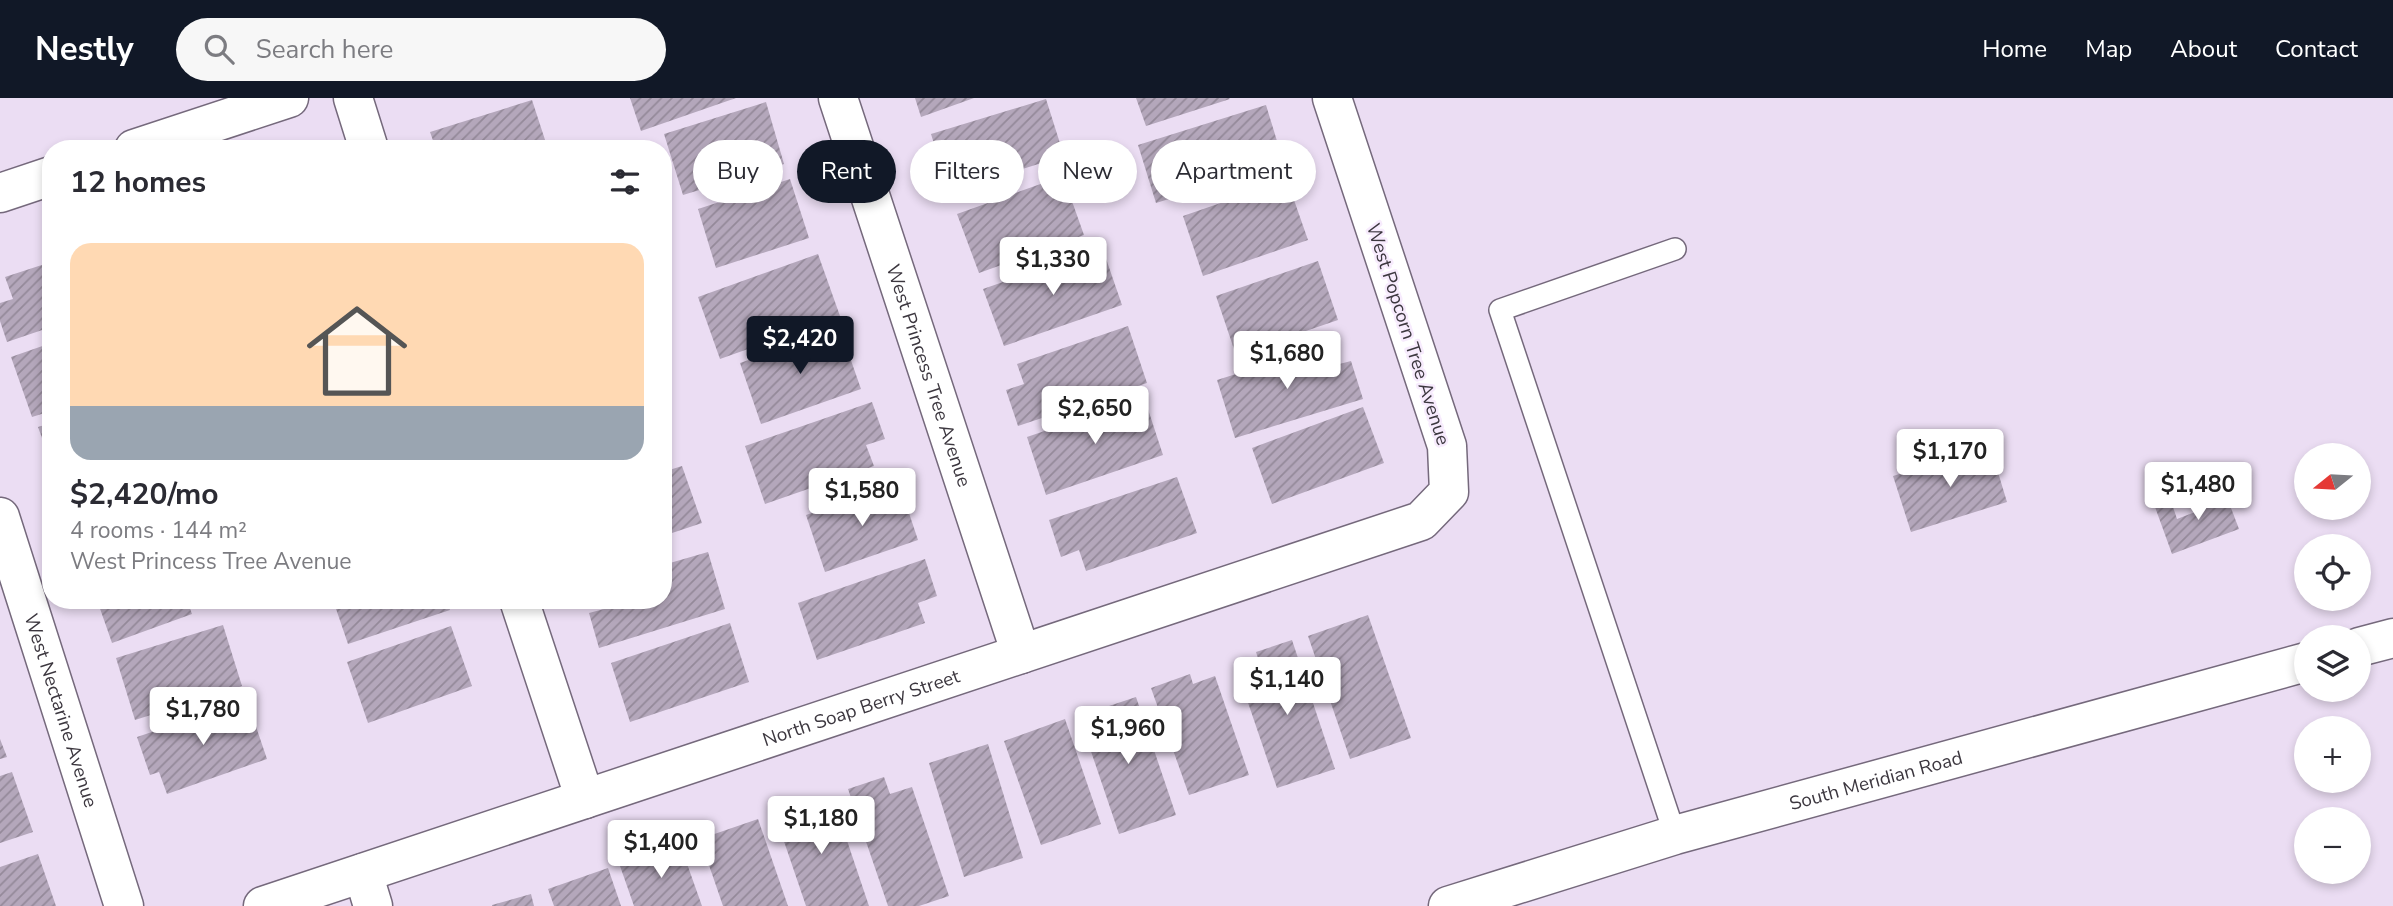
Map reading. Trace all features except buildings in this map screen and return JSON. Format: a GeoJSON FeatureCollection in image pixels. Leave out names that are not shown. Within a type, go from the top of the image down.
{"type":"FeatureCollection","features":[{"type":"Feature","properties":{"kind":"street"},"geometry":{"type":"LineString","coordinates":[[161,140],[289,98]]}},
{"type":"Feature","properties":{"kind":"street"},"geometry":{"type":"LineString","coordinates":[[352,98],[366,140]]}},
{"type":"Feature","properties":{"kind":"street","name":"West Princess Tree Avenue"},"geometry":{"type":"LineString","coordinates":[[838,98],[1021,654]]}},
{"type":"Feature","properties":{"kind":"street","name":"West Popcorn Tree Avenue"},"geometry":{"type":"LineString","coordinates":[[1332,98],[1447,446],[1449,492]]}},
{"type":"Feature","properties":{"kind":"street"},"geometry":{"type":"LineString","coordinates":[[0,192],[42,179]]}},
{"type":"Feature","properties":{"kind":"street","name":"North Soap Berry Street"},"geometry":{"type":"LineString","coordinates":[[263,906],[368,890],[585,799],[1421,521],[1449,492]]}},
{"type":"Feature","properties":{"kind":"street","name":"West Nectarine Avenue"},"geometry":{"type":"LineString","coordinates":[[0,517],[124,906]]}},
{"type":"Feature","properties":{"kind":"street"},"geometry":{"type":"LineString","coordinates":[[522,609],[585,799]]}},
{"type":"Feature","properties":{"kind":"street"},"geometry":{"type":"LineString","coordinates":[[2371,644],[2393,638]]}},
{"type":"Feature","properties":{"kind":"street","name":"South Meridian Road"},"geometry":{"type":"LineString","coordinates":[[1448,906],[1675,835],[2294,665]]}},
{"type":"Feature","properties":{"kind":"lane"},"geometry":{"type":"LineString","coordinates":[[1675,249],[1500,310],[1675,835]]}}]}
